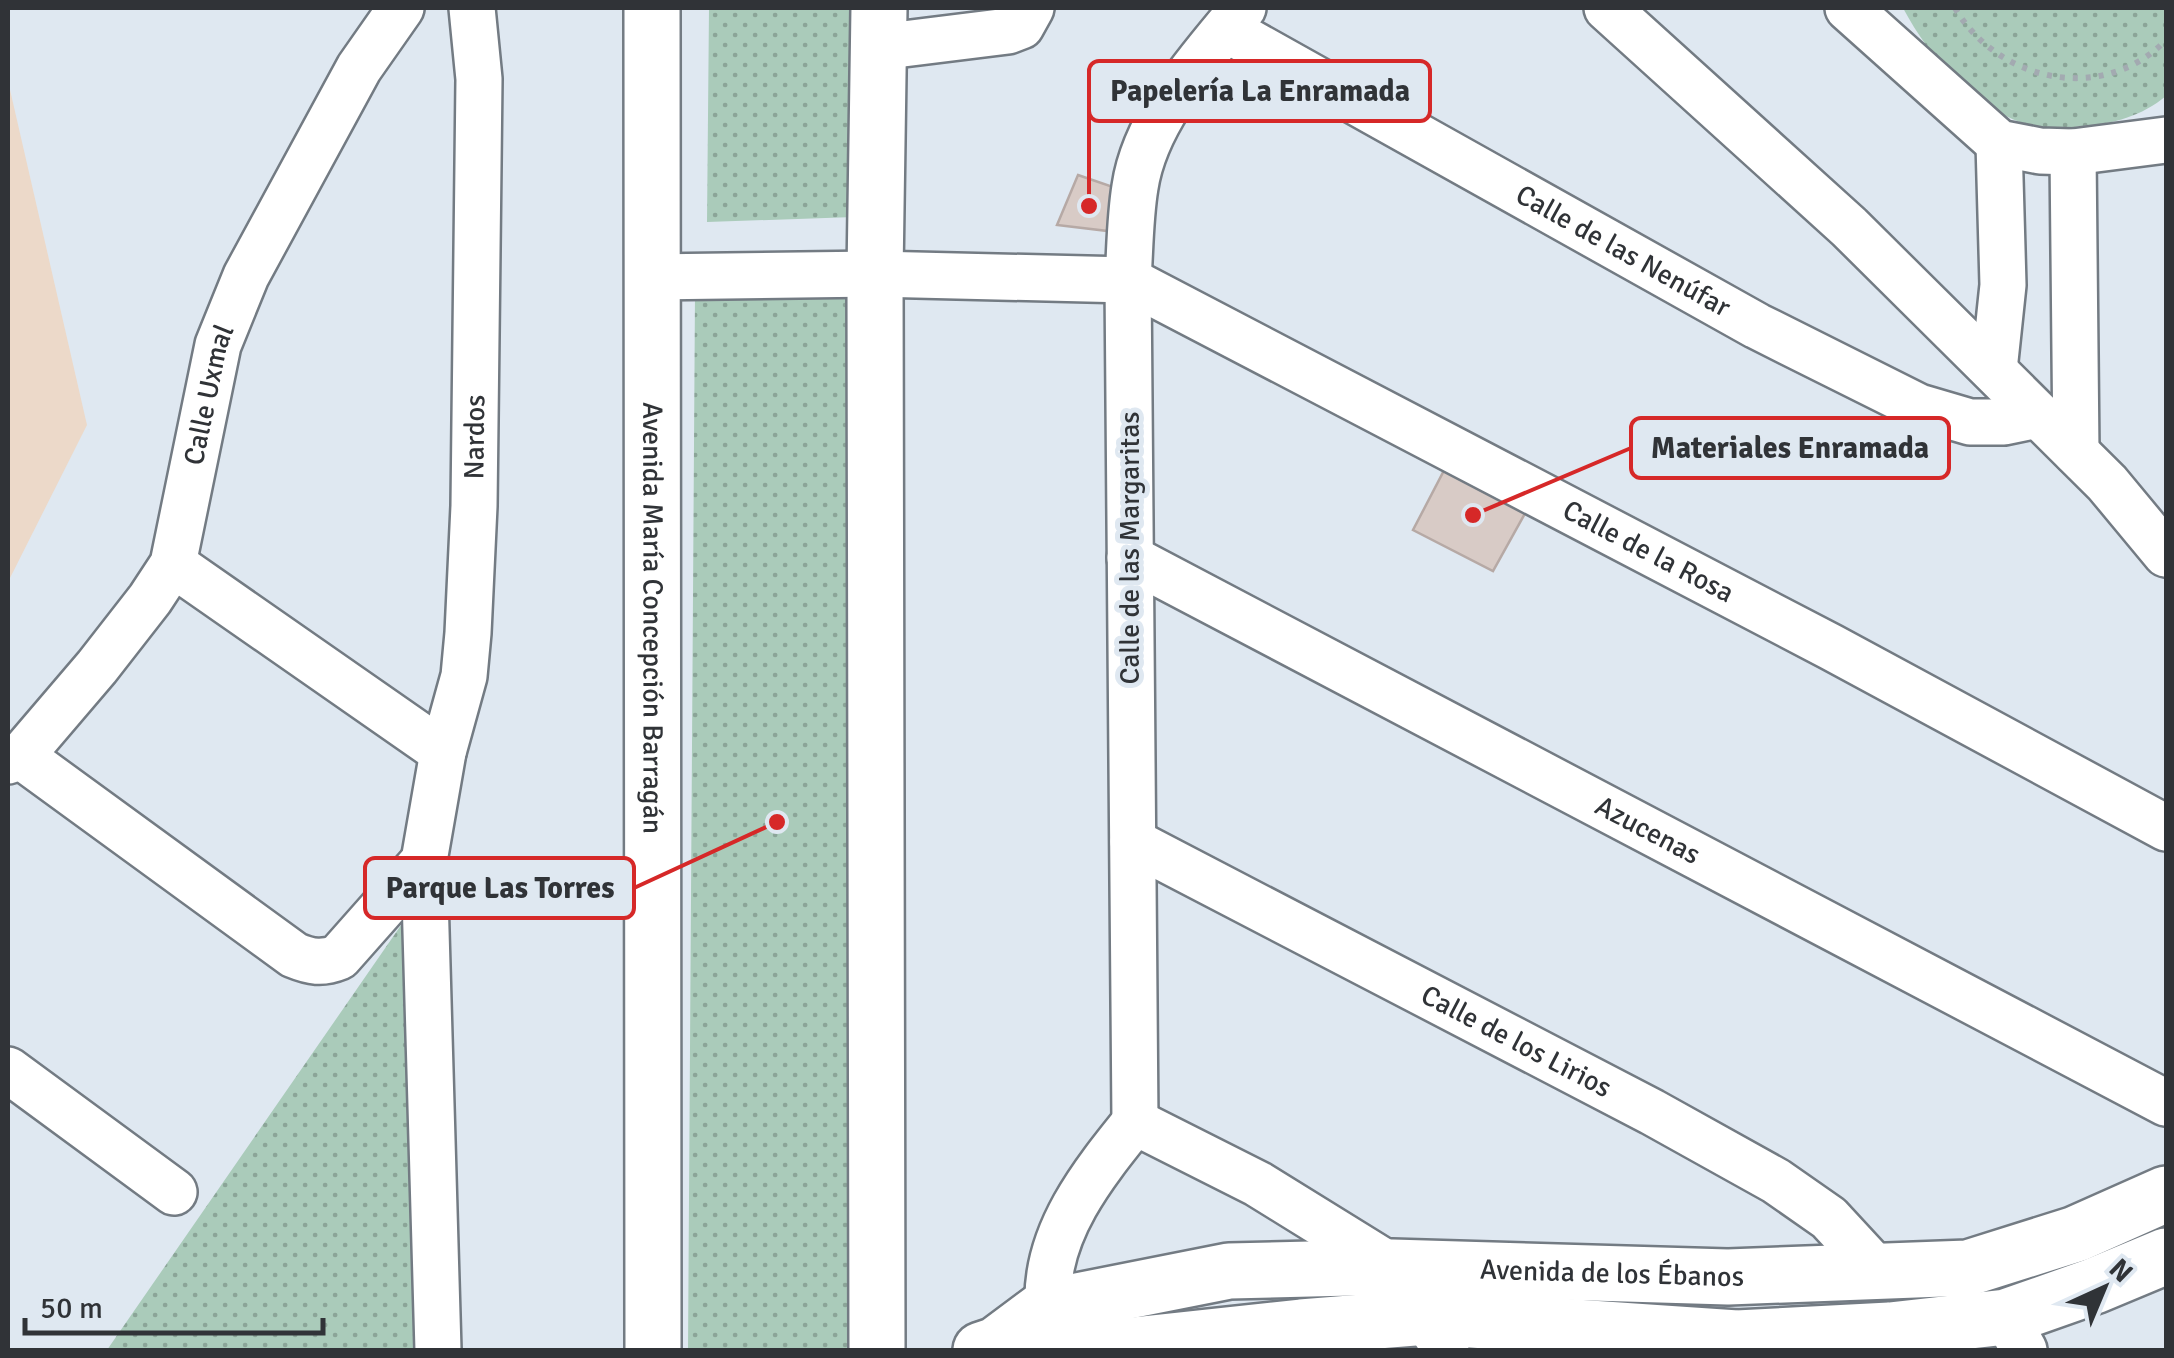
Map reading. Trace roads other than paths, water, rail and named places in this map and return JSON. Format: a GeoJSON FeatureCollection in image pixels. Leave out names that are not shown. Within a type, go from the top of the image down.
{"type":"FeatureCollection","features":[{"type":"Feature","properties":{"kind":"street","name":"Calle Uxmal"},"geometry":{"type":"LineString","coordinates":[[14,759],[98,667],[173,564],[218,344],[246,276],[359,68],[401,8]]}},
{"type":"Feature","properties":{"kind":"street","name":"Nardos"},"geometry":{"type":"LineString","coordinates":[[438,1350],[424,861],[443,752],[464,676],[474,506],[479,79],[472,8]]}},
{"type":"Feature","properties":{"kind":"street","name":"Avenida María Concepción Barragán"},"geometry":{"type":"LineString","coordinates":[[652,8],[653,1350]]}},
{"type":"Feature","properties":{"kind":"street"},"geometry":{"type":"LineString","coordinates":[[877,1350],[875,274],[879,27],[1008,31],[1021,26],[1031,8]]}},
{"type":"Feature","properties":{"kind":"street"},"geometry":{"type":"LineString","coordinates":[[1607,8],[1849,227],[2140,518],[2166,554]]}},
{"type":"Feature","properties":{"kind":"street"},"geometry":{"type":"LineString","coordinates":[[1848,8],[1879,23],[1998,142],[2040,151],[2073,152],[2166,140]]}},
{"type":"Feature","properties":{"kind":"street","name":"Calle de las Margaritas"},"geometry":{"type":"LineString","coordinates":[[1136,1122],[1128,280],[1134,186],[1161,117],[1234,18]]}},
{"type":"Feature","properties":{"kind":"street","name":"Calle de las Nenúfar"},"geometry":{"type":"LineString","coordinates":[[1234,18],[1756,326],[1918,407],[1970,422],[2004,422],[2038,415]]}},
{"type":"Feature","properties":{"kind":"street"},"geometry":{"type":"LineString","coordinates":[[1994,370],[2003,285],[1998,142]]}},
{"type":"Feature","properties":{"kind":"street"},"geometry":{"type":"LineString","coordinates":[[2073,152],[2076,452]]}},
{"type":"Feature","properties":{"kind":"street"},"geometry":{"type":"LineString","coordinates":[[650,277],[875,274],[1128,280]]}},
{"type":"Feature","properties":{"kind":"street","name":"Calle de la Rosa"},"geometry":{"type":"LineString","coordinates":[[1128,280],[1832,647],[2166,828]]}},
{"type":"Feature","properties":{"kind":"street"},"geometry":{"type":"LineString","coordinates":[[2003,285],[2074,288]]}},
{"type":"Feature","properties":{"kind":"street","name":"Azucenas"},"geometry":{"type":"LineString","coordinates":[[1130,558],[2166,1103]]}},
{"type":"Feature","properties":{"kind":"street"},"geometry":{"type":"LineString","coordinates":[[173,564],[443,752]]}},
{"type":"Feature","properties":{"kind":"street"},"geometry":{"type":"LineString","coordinates":[[14,759],[308,961],[320,963],[339,956],[424,861]]}},
{"type":"Feature","properties":{"kind":"street","name":"Calle de los Lirios"},"geometry":{"type":"LineString","coordinates":[[1132,842],[1652,1112],[1776,1182],[1830,1218],[1878,1271]]}},
{"type":"Feature","properties":{"kind":"street"},"geometry":{"type":"LineString","coordinates":[[8,1070],[174,1192]]}},
{"type":"Feature","properties":{"kind":"street"},"geometry":{"type":"LineString","coordinates":[[1023,1341],[1048,1282],[1060,1235],[1095,1172],[1136,1122],[1258,1184],[1392,1267],[1436,1334]]}},
{"type":"Feature","properties":{"kind":"street","name":"Avenida de los Ébanos"},"geometry":{"type":"LineString","coordinates":[[1023,1341],[1228,1271],[1392,1267],[1728,1278],[1968,1268],[2076,1234],[2166,1194]]}},
{"type":"Feature","properties":{"kind":"street"},"geometry":{"type":"LineString","coordinates":[[1087,1350],[1436,1334],[1741,1344],[1890,1330],[2015,1334],[2094,1286],[2166,1256]]}},
{"type":"Feature","properties":{"kind":"street"},"geometry":{"type":"LineString","coordinates":[[1728,1278],[1741,1344]]}},
{"type":"Feature","properties":{"kind":"place","name":"Papelería La Enramada"},"geometry":{"type":"Point","coordinates":[1089,206]}},
{"type":"Feature","properties":{"kind":"place","name":"Materiales Enramada"},"geometry":{"type":"Point","coordinates":[1473,515]}},
{"type":"Feature","properties":{"kind":"place","name":"Parque Las Torres"},"geometry":{"type":"Point","coordinates":[777,822]}}]}
